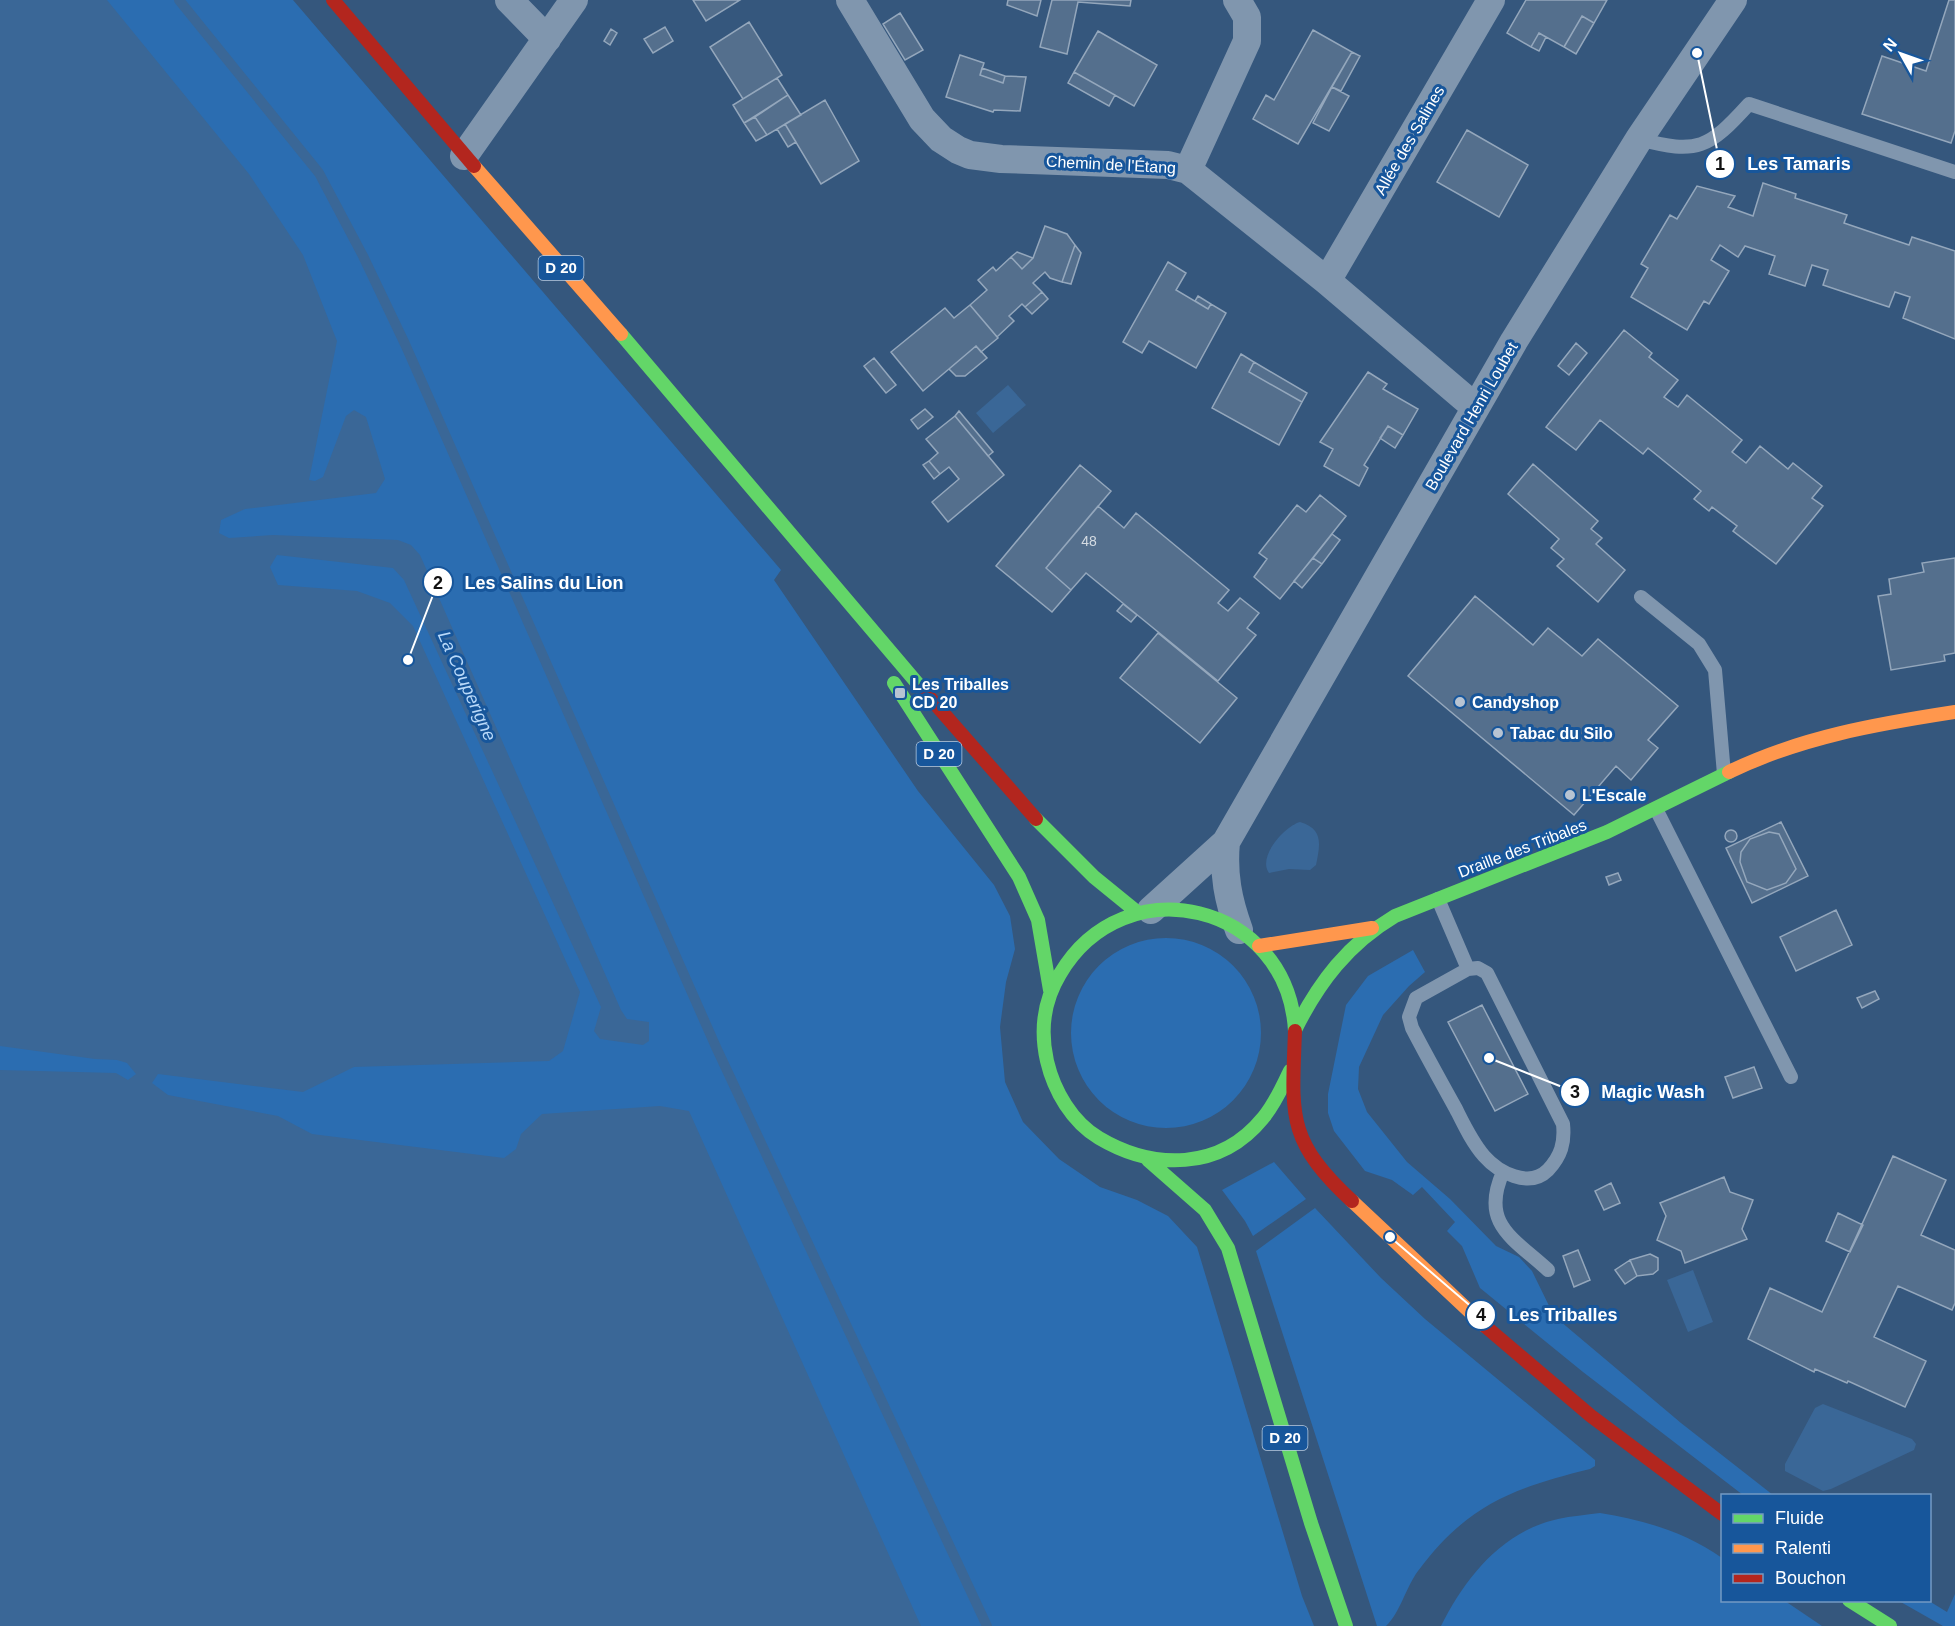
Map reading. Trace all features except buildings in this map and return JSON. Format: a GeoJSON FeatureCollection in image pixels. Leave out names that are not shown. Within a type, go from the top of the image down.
{"type":"FeatureCollection","features":[{"type":"Feature","properties":{"kind":"main road","name":"D 20"},"geometry":{"type":"LineString","coordinates":[[333,0],[940,711],[1062,849],[1085,872],[1144,911]]}},
{"type":"Feature","properties":{"kind":"main road","name":"D 20"},"geometry":{"type":"LineString","coordinates":[[791,534],[875,656]]}},
{"type":"Feature","properties":{"kind":"main road","name":"D 20"},"geometry":{"type":"LineString","coordinates":[[887,674],[1019,877],[1038,920],[1050,990]]}},
{"type":"Feature","properties":{"kind":"main road","name":"Draille des Tribales"},"geometry":{"type":"LineString","coordinates":[[1295,1030],[1310,999],[1326,975],[1342,955],[1372,928],[1437,899],[1598,836],[1724,774],[1799,742],[1868,725],[1955,712]]}},
{"type":"Feature","properties":{"kind":"main road"},"geometry":{"type":"LineString","coordinates":[[1290,1071],[1274,1105],[1251,1132],[1219,1151],[1193,1159],[1148,1160],[1113,1149],[1082,1128],[1059,1099],[1045,1064],[1042,1027],[1050,990],[1070,956],[1100,929],[1144,911],[1170,908],[1191,910],[1249,938],[1278,970],[1286,990],[1295,1030],[1290,1071],[1294,1122],[1316,1164],[1419,1265],[1532,1367],[1684,1487],[1721,1513]]}},
{"type":"Feature","properties":{"kind":"main road","name":"Draille des Tribales"},"geometry":{"type":"LineString","coordinates":[[1249,938],[1372,928]]}},
{"type":"Feature","properties":{"kind":"main road","name":"D 20"},"geometry":{"type":"LineString","coordinates":[[1148,1160],[1199,1203],[1217,1226],[1228,1248],[1311,1523],[1346,1626]]}},
{"type":"Feature","properties":{"kind":"main road"},"geometry":{"type":"LineString","coordinates":[[1852,1602],[1890,1626]]}},
{"type":"Feature","properties":{"kind":"street"},"geometry":{"type":"LineString","coordinates":[[509,0],[547,39]]}},
{"type":"Feature","properties":{"kind":"street"},"geometry":{"type":"LineString","coordinates":[[464,156],[574,0]]}},
{"type":"Feature","properties":{"kind":"street","name":"Chemin de l'Étang"},"geometry":{"type":"LineString","coordinates":[[850,0],[922,119],[941,139],[970,155],[1001,159],[1168,165],[1188,170],[1327,281],[1475,407]]}},
{"type":"Feature","properties":{"kind":"street"},"geometry":{"type":"LineString","coordinates":[[1188,170],[1247,41],[1247,17],[1238,0]]}},
{"type":"Feature","properties":{"kind":"street","name":"Allée des Salines"},"geometry":{"type":"LineString","coordinates":[[1327,281],[1491,0]]}},
{"type":"Feature","properties":{"kind":"street","name":"Boulevard Henri Loubet"},"geometry":{"type":"LineString","coordinates":[[1144,911],[1226,842],[1475,407],[1639,139],[1733,0]]}},
{"type":"Feature","properties":{"kind":"street","name":"Boulevard Henri Loubet"},"geometry":{"type":"LineString","coordinates":[[1226,842],[1224,868],[1226,888],[1249,938]]}},
{"type":"Feature","properties":{"kind":"lane"},"geometry":{"type":"LineString","coordinates":[[1639,139],[1671,147],[1701,146],[1724,131],[1749,104],[1955,172]]}},
{"type":"Feature","properties":{"kind":"lane"},"geometry":{"type":"LineString","coordinates":[[1641,597],[1699,644],[1715,670],[1724,774]]}},
{"type":"Feature","properties":{"kind":"lane"},"geometry":{"type":"LineString","coordinates":[[1656,809],[1791,1077]]}},
{"type":"Feature","properties":{"kind":"lane"},"geometry":{"type":"LineString","coordinates":[[1437,899],[1468,969]]}},
{"type":"Feature","properties":{"kind":"lane"},"geometry":{"type":"LineString","coordinates":[[1478,968],[1487,973],[1563,1124],[1562,1150],[1544,1174],[1530,1178],[1503,1172],[1476,1146],[1412,1028],[1408,1017],[1416,998],[1468,969],[1478,968]]}},
{"type":"Feature","properties":{"kind":"lane"},"geometry":{"type":"LineString","coordinates":[[1503,1172],[1495,1190],[1494,1204],[1497,1220],[1508,1234],[1548,1270]]}},
{"type":"Feature","properties":{"kind":"shaded area"},"geometry":{"type":"Polygon","coordinates":[[[0,0],[293,0],[781,570],[774,580],[918,791],[994,885],[1010,916],[1015,949],[1006,982],[1000,1027],[1005,1082],[1023,1122],[1059,1159],[1100,1187],[1137,1200],[1168,1216],[1197,1247],[1302,1596],[1314,1626],[0,1626],[0,0]]]}},
{"type":"Feature","properties":{"kind":"shaded area"},"geometry":{"type":"Polygon","coordinates":[[[1157,938],[1175,938],[1211,949],[1226,959],[1240,973],[1257,1005],[1261,1033],[1257,1061],[1250,1078],[1240,1093],[1226,1107],[1194,1124],[1175,1128],[1157,1128],[1121,1117],[1106,1107],[1092,1093],[1075,1061],[1071,1042],[1071,1024],[1082,988],[1092,973],[1106,959],[1138,942],[1157,938]]]}},
{"type":"Feature","properties":{"kind":"shaded area"},"geometry":{"type":"Polygon","coordinates":[[[1413,950],[1425,972],[1383,1015],[1359,1067],[1358,1089],[1367,1112],[1407,1162],[1450,1199],[1496,1246],[1519,1257],[1532,1271],[1554,1316],[1681,1423],[1772,1494],[1742,1494],[1583,1372],[1480,1288],[1462,1246],[1447,1231],[1455,1222],[1422,1187],[1413,1195],[1392,1180],[1365,1171],[1334,1131],[1328,1113],[1328,1094],[1346,1005],[1368,976],[1413,950]]]}},
{"type":"Feature","properties":{"kind":"shaded area"},"geometry":{"type":"Polygon","coordinates":[[[1274,1162],[1306,1199],[1253,1236],[1222,1190],[1274,1162]]]}},
{"type":"Feature","properties":{"kind":"shaded area"},"geometry":{"type":"Polygon","coordinates":[[[1315,1208],[1381,1278],[1425,1319],[1595,1460],[1595,1466],[1590,1469],[1538,1484],[1494,1502],[1455,1530],[1436,1548],[1418,1571],[1391,1621],[1386,1626],[1377,1626],[1256,1251],[1315,1208]]]}},
{"type":"Feature","properties":{"kind":"shaded area"},"geometry":{"type":"Polygon","coordinates":[[[1600,1513],[1632,1519],[1679,1534],[1721,1557],[1721,1602],[1786,1602],[1822,1626],[1441,1626],[1474,1574],[1503,1545],[1538,1525],[1563,1518],[1600,1513]]]}},
{"type":"Feature","properties":{"kind":"shaded area"},"geometry":{"type":"Polygon","coordinates":[[[1955,1594],[1955,1626],[1943,1626],[1901,1602],[1931,1602],[1947,1612],[1955,1594]]]}},
{"type":"Feature","properties":{"kind":"water","name":"La Couperigne"},"geometry":{"type":"Polygon","coordinates":[[[0,0],[107,0],[249,174],[303,255],[337,341],[309,480],[315,481],[323,477],[346,416],[354,410],[366,417],[385,479],[376,493],[245,509],[221,520],[219,533],[229,538],[273,535],[398,540],[411,545],[420,555],[621,1010],[627,1019],[649,1022],[649,1041],[643,1045],[600,1039],[594,1031],[601,1007],[404,580],[393,568],[277,555],[270,567],[278,585],[357,591],[390,603],[413,626],[580,992],[563,1051],[549,1061],[354,1067],[303,1092],[158,1074],[152,1083],[168,1095],[278,1116],[312,1134],[504,1158],[516,1149],[521,1134],[542,1114],[660,1106],[689,1111],[921,1626],[0,1626],[0,1070],[116,1073],[128,1080],[136,1074],[127,1063],[117,1060],[0,1046],[0,0]]]}},
{"type":"Feature","properties":{"kind":"water"},"geometry":{"type":"Polygon","coordinates":[[[1008,385],[1026,405],[993,433],[976,413],[1008,385]]]}},
{"type":"Feature","properties":{"kind":"water"},"geometry":{"type":"Polygon","coordinates":[[[1300,822],[1308,825],[1317,833],[1319,851],[1316,865],[1310,870],[1289,869],[1269,873],[1266,866],[1267,859],[1274,843],[1287,829],[1300,822]]]}},
{"type":"Feature","properties":{"kind":"water"},"geometry":{"type":"Polygon","coordinates":[[[1693,1270],[1713,1322],[1688,1332],[1667,1280],[1693,1270]]]}},
{"type":"Feature","properties":{"kind":"water"},"geometry":{"type":"Polygon","coordinates":[[[1823,1404],[1912,1439],[1916,1444],[1914,1450],[1823,1491],[1785,1471],[1785,1464],[1815,1408],[1823,1404]]]}},
{"type":"Feature","properties":{"kind":"waterway"},"geometry":{"type":"LineString","coordinates":[[179,0],[319,173],[363,256],[405,344],[716,1047],[987,1626]]}},
{"type":"Feature","properties":{"kind":"traffic: fast"},"geometry":{"type":"LineString","coordinates":[[621,334],[923,690]]}},
{"type":"Feature","properties":{"kind":"traffic: fast"},"geometry":{"type":"LineString","coordinates":[[894,683],[1019,877],[1038,920],[1050,990]]}},
{"type":"Feature","properties":{"kind":"traffic: fast"},"geometry":{"type":"LineString","coordinates":[[1295,1030],[1314,996],[1336,966],[1363,939],[1395,916],[1607,832],[1729,772]]}},
{"type":"Feature","properties":{"kind":"traffic: fast"},"geometry":{"type":"LineString","coordinates":[[1036,819],[1094,877],[1137,912]]}},
{"type":"Feature","properties":{"kind":"traffic: fast"},"geometry":{"type":"LineString","coordinates":[[1290,1071],[1275,1101],[1263,1118],[1246,1135],[1227,1148],[1206,1156],[1185,1160],[1163,1160],[1141,1156],[1120,1149],[1099,1138],[1080,1123],[1066,1105],[1054,1083],[1047,1061],[1044,1016],[1050,995],[1060,974],[1088,940],[1123,918],[1161,910],[1199,913],[1235,928],[1264,953],[1286,987],[1295,1031]]}},
{"type":"Feature","properties":{"kind":"traffic: fast"},"geometry":{"type":"LineString","coordinates":[[1148,1160],[1205,1210],[1228,1248],[1311,1523],[1346,1626]]}},
{"type":"Feature","properties":{"kind":"traffic: fast"},"geometry":{"type":"LineString","coordinates":[[1852,1602],[1890,1626]]}},
{"type":"Feature","properties":{"kind":"traffic: slow"},"geometry":{"type":"LineString","coordinates":[[474,166],[621,334]]}},
{"type":"Feature","properties":{"kind":"traffic: slow"},"geometry":{"type":"LineString","coordinates":[[1729,772],[1784,750],[1840,733],[1955,712]]}},
{"type":"Feature","properties":{"kind":"traffic: slow"},"geometry":{"type":"LineString","coordinates":[[1259,946],[1372,928]]}},
{"type":"Feature","properties":{"kind":"traffic: slow"},"geometry":{"type":"LineString","coordinates":[[1352,1201],[1485,1326]]}},
{"type":"Feature","properties":{"kind":"traffic: jam"},"geometry":{"type":"LineString","coordinates":[[333,0],[474,166]]}},
{"type":"Feature","properties":{"kind":"traffic: jam"},"geometry":{"type":"LineString","coordinates":[[923,690],[1036,819]]}},
{"type":"Feature","properties":{"kind":"traffic: jam"},"geometry":{"type":"LineString","coordinates":[[1295,1031],[1294,1106],[1304,1143],[1330,1180],[1352,1201]]}},
{"type":"Feature","properties":{"kind":"traffic: jam"},"geometry":{"type":"LineString","coordinates":[[1485,1326],[1591,1416],[1721,1513]]}},
{"type":"Feature","properties":{"kind":"place","name":"Les Tamaris"},"geometry":{"type":"Point","coordinates":[1697,53]}},
{"type":"Feature","properties":{"kind":"place","name":"Les Salins du Lion"},"geometry":{"type":"Point","coordinates":[408,660]}},
{"type":"Feature","properties":{"kind":"place","name":"Les Triballes CD 20"},"geometry":{"type":"Point","coordinates":[900,693]}},
{"type":"Feature","properties":{"kind":"place","name":"Candyshop"},"geometry":{"type":"Point","coordinates":[1460,702]}},
{"type":"Feature","properties":{"kind":"place","name":"Tabac du Silo"},"geometry":{"type":"Point","coordinates":[1498,733]}},
{"type":"Feature","properties":{"kind":"place","name":"L'Escale"},"geometry":{"type":"Point","coordinates":[1570,795]}},
{"type":"Feature","properties":{"kind":"place","name":"Magic Wash"},"geometry":{"type":"Point","coordinates":[1489,1058]}},
{"type":"Feature","properties":{"kind":"place","name":"Les Triballes"},"geometry":{"type":"Point","coordinates":[1390,1237]}}]}
